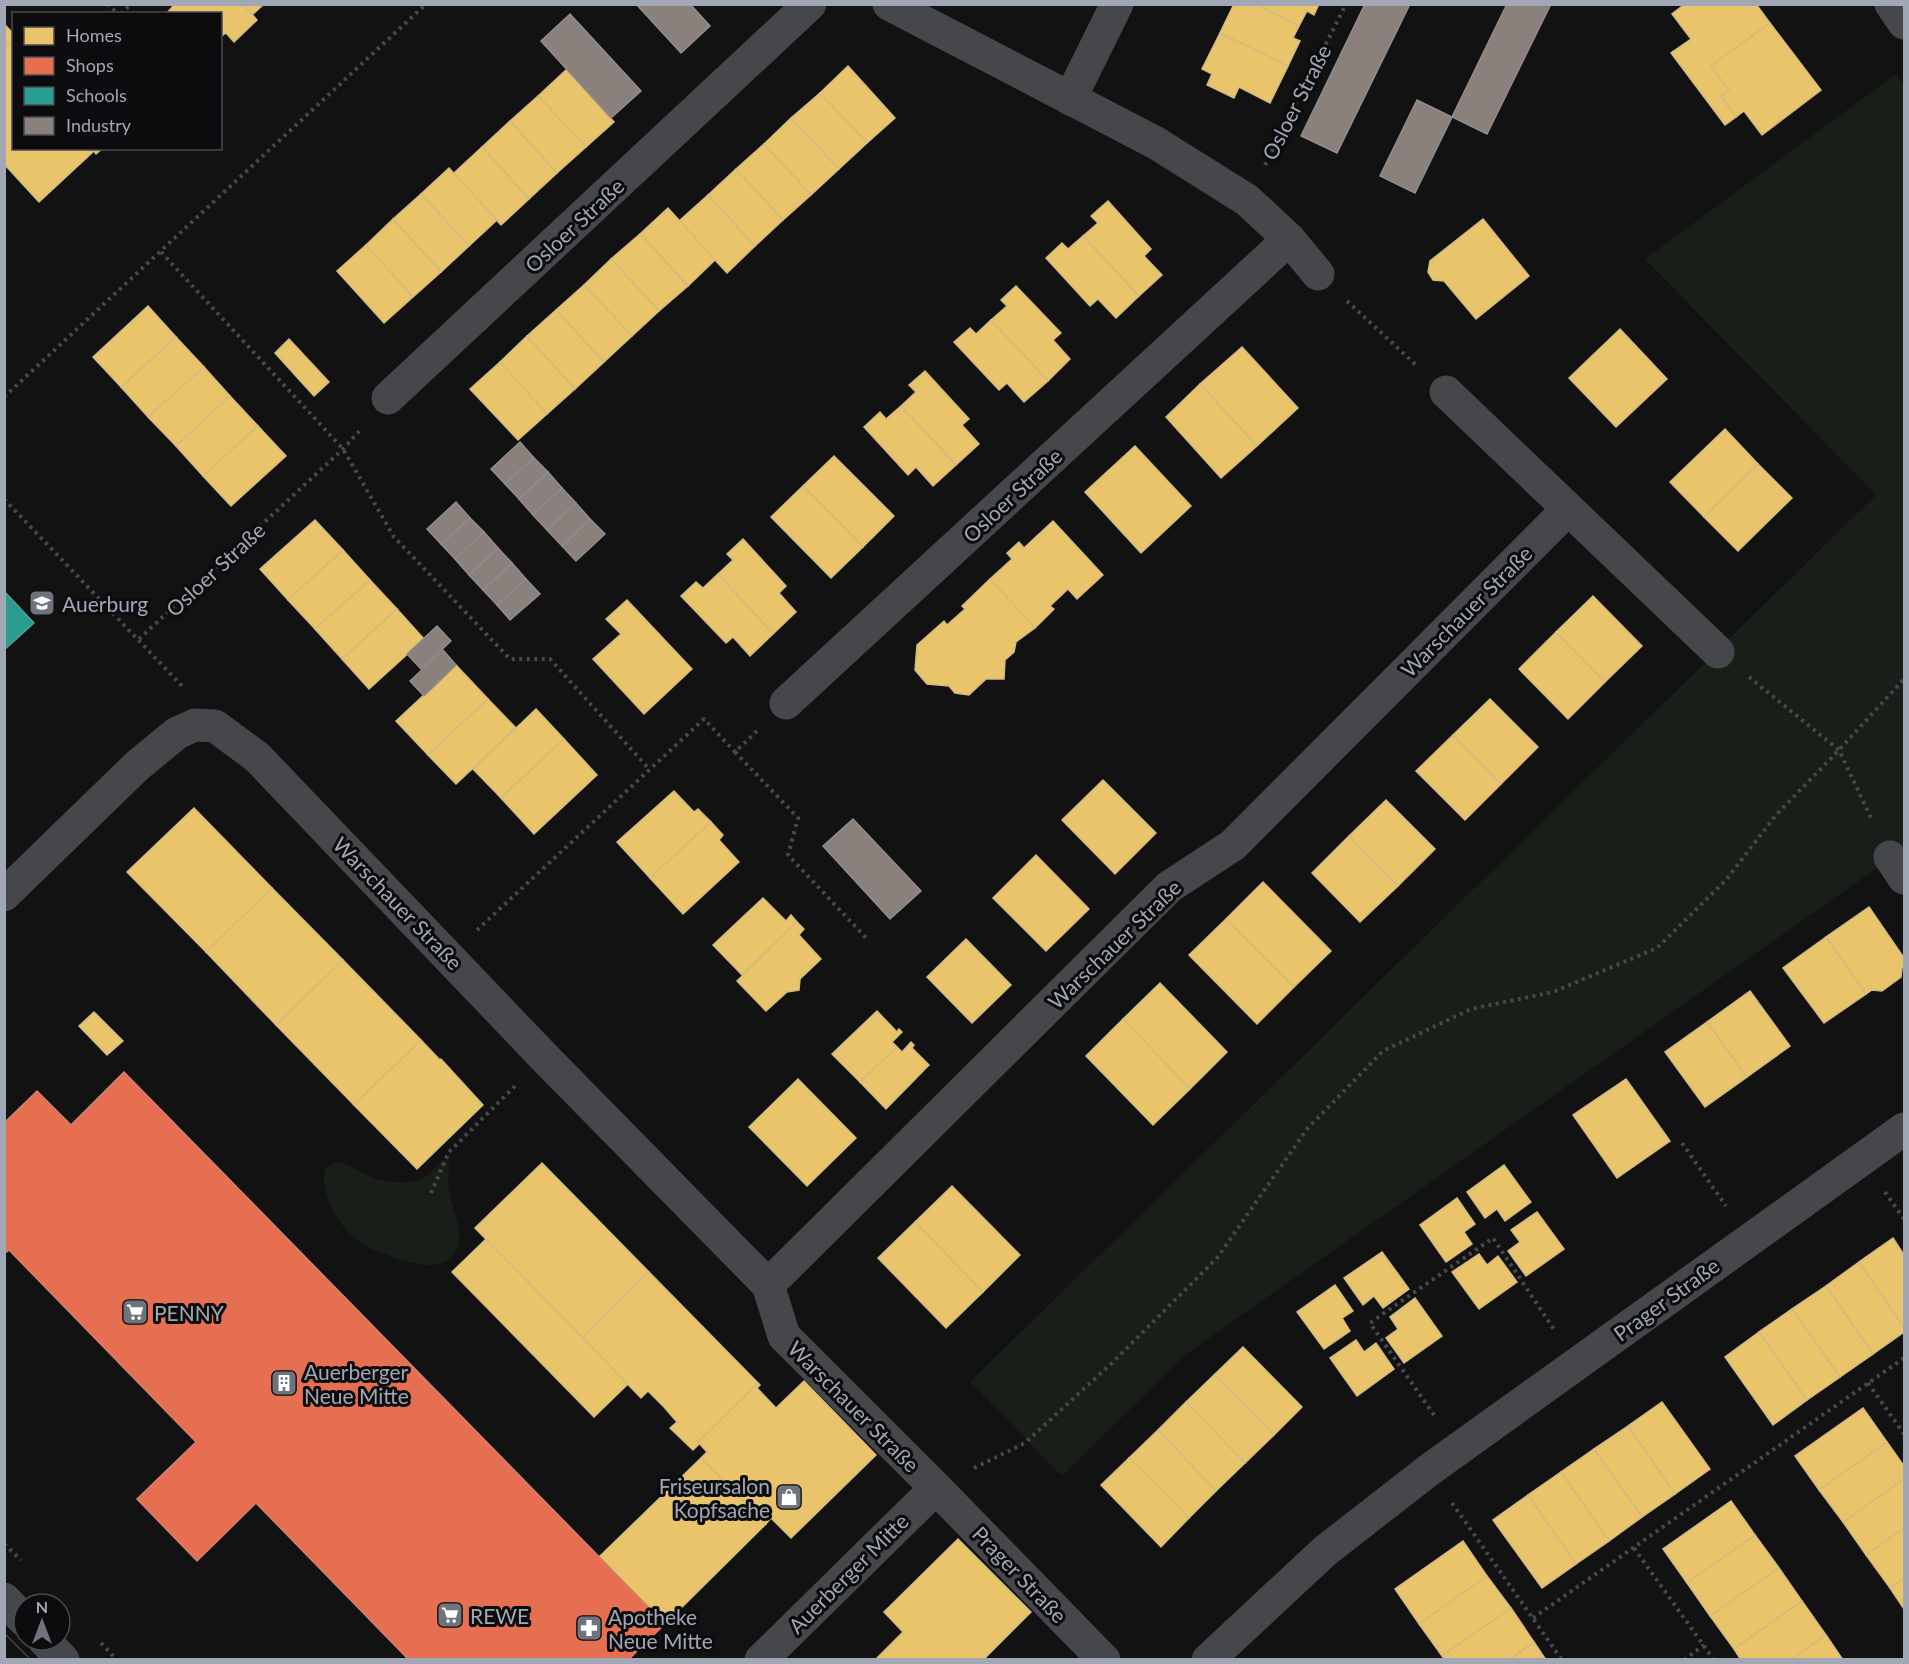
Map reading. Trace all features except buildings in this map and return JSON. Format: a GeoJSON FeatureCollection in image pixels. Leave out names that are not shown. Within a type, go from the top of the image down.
{"type":"FeatureCollection","features":[{"type":"Feature","properties":{"kind":"street","name":"Osloer Straße"},"geometry":{"type":"LineString","coordinates":[[388,398],[810,4]]}},
{"type":"Feature","properties":{"kind":"street"},"geometry":{"type":"LineString","coordinates":[[889,4],[1156,143],[1247,200],[1289,239],[1318,274]]}},
{"type":"Feature","properties":{"kind":"street"},"geometry":{"type":"LineString","coordinates":[[1070,99],[1117,4]]}},
{"type":"Feature","properties":{"kind":"street"},"geometry":{"type":"LineString","coordinates":[[1891,4],[1905,23]]}},
{"type":"Feature","properties":{"kind":"street","name":"Osloer Straße"},"geometry":{"type":"LineString","coordinates":[[786,703],[1289,239]]}},
{"type":"Feature","properties":{"kind":"street"},"geometry":{"type":"LineString","coordinates":[[1446,393],[1718,652]]}},
{"type":"Feature","properties":{"kind":"street","name":"Warschauer Straße"},"geometry":{"type":"LineString","coordinates":[[768,1285],[1170,887],[1233,845],[1568,509]]}},
{"type":"Feature","properties":{"kind":"street"},"geometry":{"type":"LineString","coordinates":[[4,895],[138,765],[177,733],[195,725]]}},
{"type":"Feature","properties":{"kind":"street","name":"Warschauer Straße"},"geometry":{"type":"LineString","coordinates":[[195,725],[215,726],[257,757],[544,1057],[768,1285],[784,1336],[936,1488]]}},
{"type":"Feature","properties":{"kind":"street","name":"Prager Straße"},"geometry":{"type":"LineString","coordinates":[[1208,1659],[1325,1551],[1429,1470],[1905,1130]]}},
{"type":"Feature","properties":{"kind":"street","name":"Auerberger Mitte"},"geometry":{"type":"LineString","coordinates":[[761,1659],[936,1488]]}},
{"type":"Feature","properties":{"kind":"street","name":"Prager Straße"},"geometry":{"type":"LineString","coordinates":[[936,1488],[1104,1659]]}},
{"type":"Feature","properties":{"kind":"path"},"geometry":{"type":"LineString","coordinates":[[4,397],[426,4]]}},
{"type":"Feature","properties":{"kind":"path","name":"Osloer Straße"},"geometry":{"type":"LineString","coordinates":[[1247,200],[1346,4]]}},
{"type":"Feature","properties":{"kind":"path"},"geometry":{"type":"LineString","coordinates":[[161,252],[343,449],[394,537],[487,636],[510,659],[550,659],[649,769]]}},
{"type":"Feature","properties":{"kind":"path"},"geometry":{"type":"LineString","coordinates":[[1318,274],[1446,393]]}},
{"type":"Feature","properties":{"kind":"path","name":"Osloer Straße"},"geometry":{"type":"LineString","coordinates":[[139,639],[343,449],[388,398]]}},
{"type":"Feature","properties":{"kind":"path"},"geometry":{"type":"LineString","coordinates":[[4,499],[193,698],[195,725]]}},
{"type":"Feature","properties":{"kind":"path"},"geometry":{"type":"LineString","coordinates":[[1718,652],[1839,750],[1897,868]]}},
{"type":"Feature","properties":{"kind":"path"},"geometry":{"type":"LineString","coordinates":[[936,1488],[1025,1443],[1112,1363],[1217,1258],[1307,1129],[1383,1051],[1472,1008],[1553,992],[1657,948],[1726,880],[1776,815],[1905,679]]}},
{"type":"Feature","properties":{"kind":"path"},"geometry":{"type":"LineString","coordinates":[[735,752],[786,703]]}},
{"type":"Feature","properties":{"kind":"path"},"geometry":{"type":"LineString","coordinates":[[449,956],[704,718],[798,818],[788,855],[869,941]]}},
{"type":"Feature","properties":{"kind":"path"},"geometry":{"type":"LineString","coordinates":[[431,1193],[449,1152],[544,1057]]}},
{"type":"Feature","properties":{"kind":"path"},"geometry":{"type":"LineString","coordinates":[[1682,1143],[1750,1240]]}},
{"type":"Feature","properties":{"kind":"path"},"geometry":{"type":"LineString","coordinates":[[1458,1449],[1370,1323],[1493,1238],[1576,1364]]}},
{"type":"Feature","properties":{"kind":"path"},"geometry":{"type":"LineString","coordinates":[[1533,1618],[1905,1358]]}},
{"type":"Feature","properties":{"kind":"path"},"geometry":{"type":"LineString","coordinates":[[1868,1383],[1905,1434]]}},
{"type":"Feature","properties":{"kind":"path"},"geometry":{"type":"LineString","coordinates":[[1429,1470],[1562,1659]]}},
{"type":"Feature","properties":{"kind":"path"},"geometry":{"type":"LineString","coordinates":[[1634,1548],[1714,1659]]}},
{"type":"Feature","properties":{"kind":"path"},"geometry":{"type":"LineString","coordinates":[[1684,1659],[1704,1645]]}},
{"type":"Feature","properties":{"kind":"shaded area"},"geometry":{"type":"Polygon","coordinates":[[[1896,74],[1904,85],[1904,849],[1185,1355],[1062,1476],[970,1382],[1876,495],[1645,259],[1896,74]]]}},
{"type":"Feature","properties":{"kind":"shaded area"},"geometry":{"type":"Polygon","coordinates":[[[444,1159],[449,1164],[448,1188],[458,1224],[459,1238],[453,1256],[434,1265],[410,1262],[386,1255],[359,1242],[337,1217],[325,1188],[325,1168],[332,1164],[351,1166],[376,1179],[402,1182],[422,1179],[444,1159]]]}},
{"type":"Feature","properties":{"kind":"tram line"},"geometry":{"type":"LineString","coordinates":[[4,1633],[31,1660]]}},
{"type":"Feature","properties":{"kind":"place","name":"Auerburg"},"geometry":{"type":"Point","coordinates":[42,603]}},
{"type":"Feature","properties":{"kind":"place","name":"PENNY"},"geometry":{"type":"Point","coordinates":[135,1312]}},
{"type":"Feature","properties":{"kind":"place","name":"Auerberger Neue Mitte"},"geometry":{"type":"Point","coordinates":[284,1383]}},
{"type":"Feature","properties":{"kind":"place","name":"Friseursalon Kopfsache"},"geometry":{"type":"Point","coordinates":[789,1497]}},
{"type":"Feature","properties":{"kind":"place","name":"REWE"},"geometry":{"type":"Point","coordinates":[450,1615]}},
{"type":"Feature","properties":{"kind":"place","name":"Apotheke Neue Mitte"},"geometry":{"type":"Point","coordinates":[589,1628]}}]}
